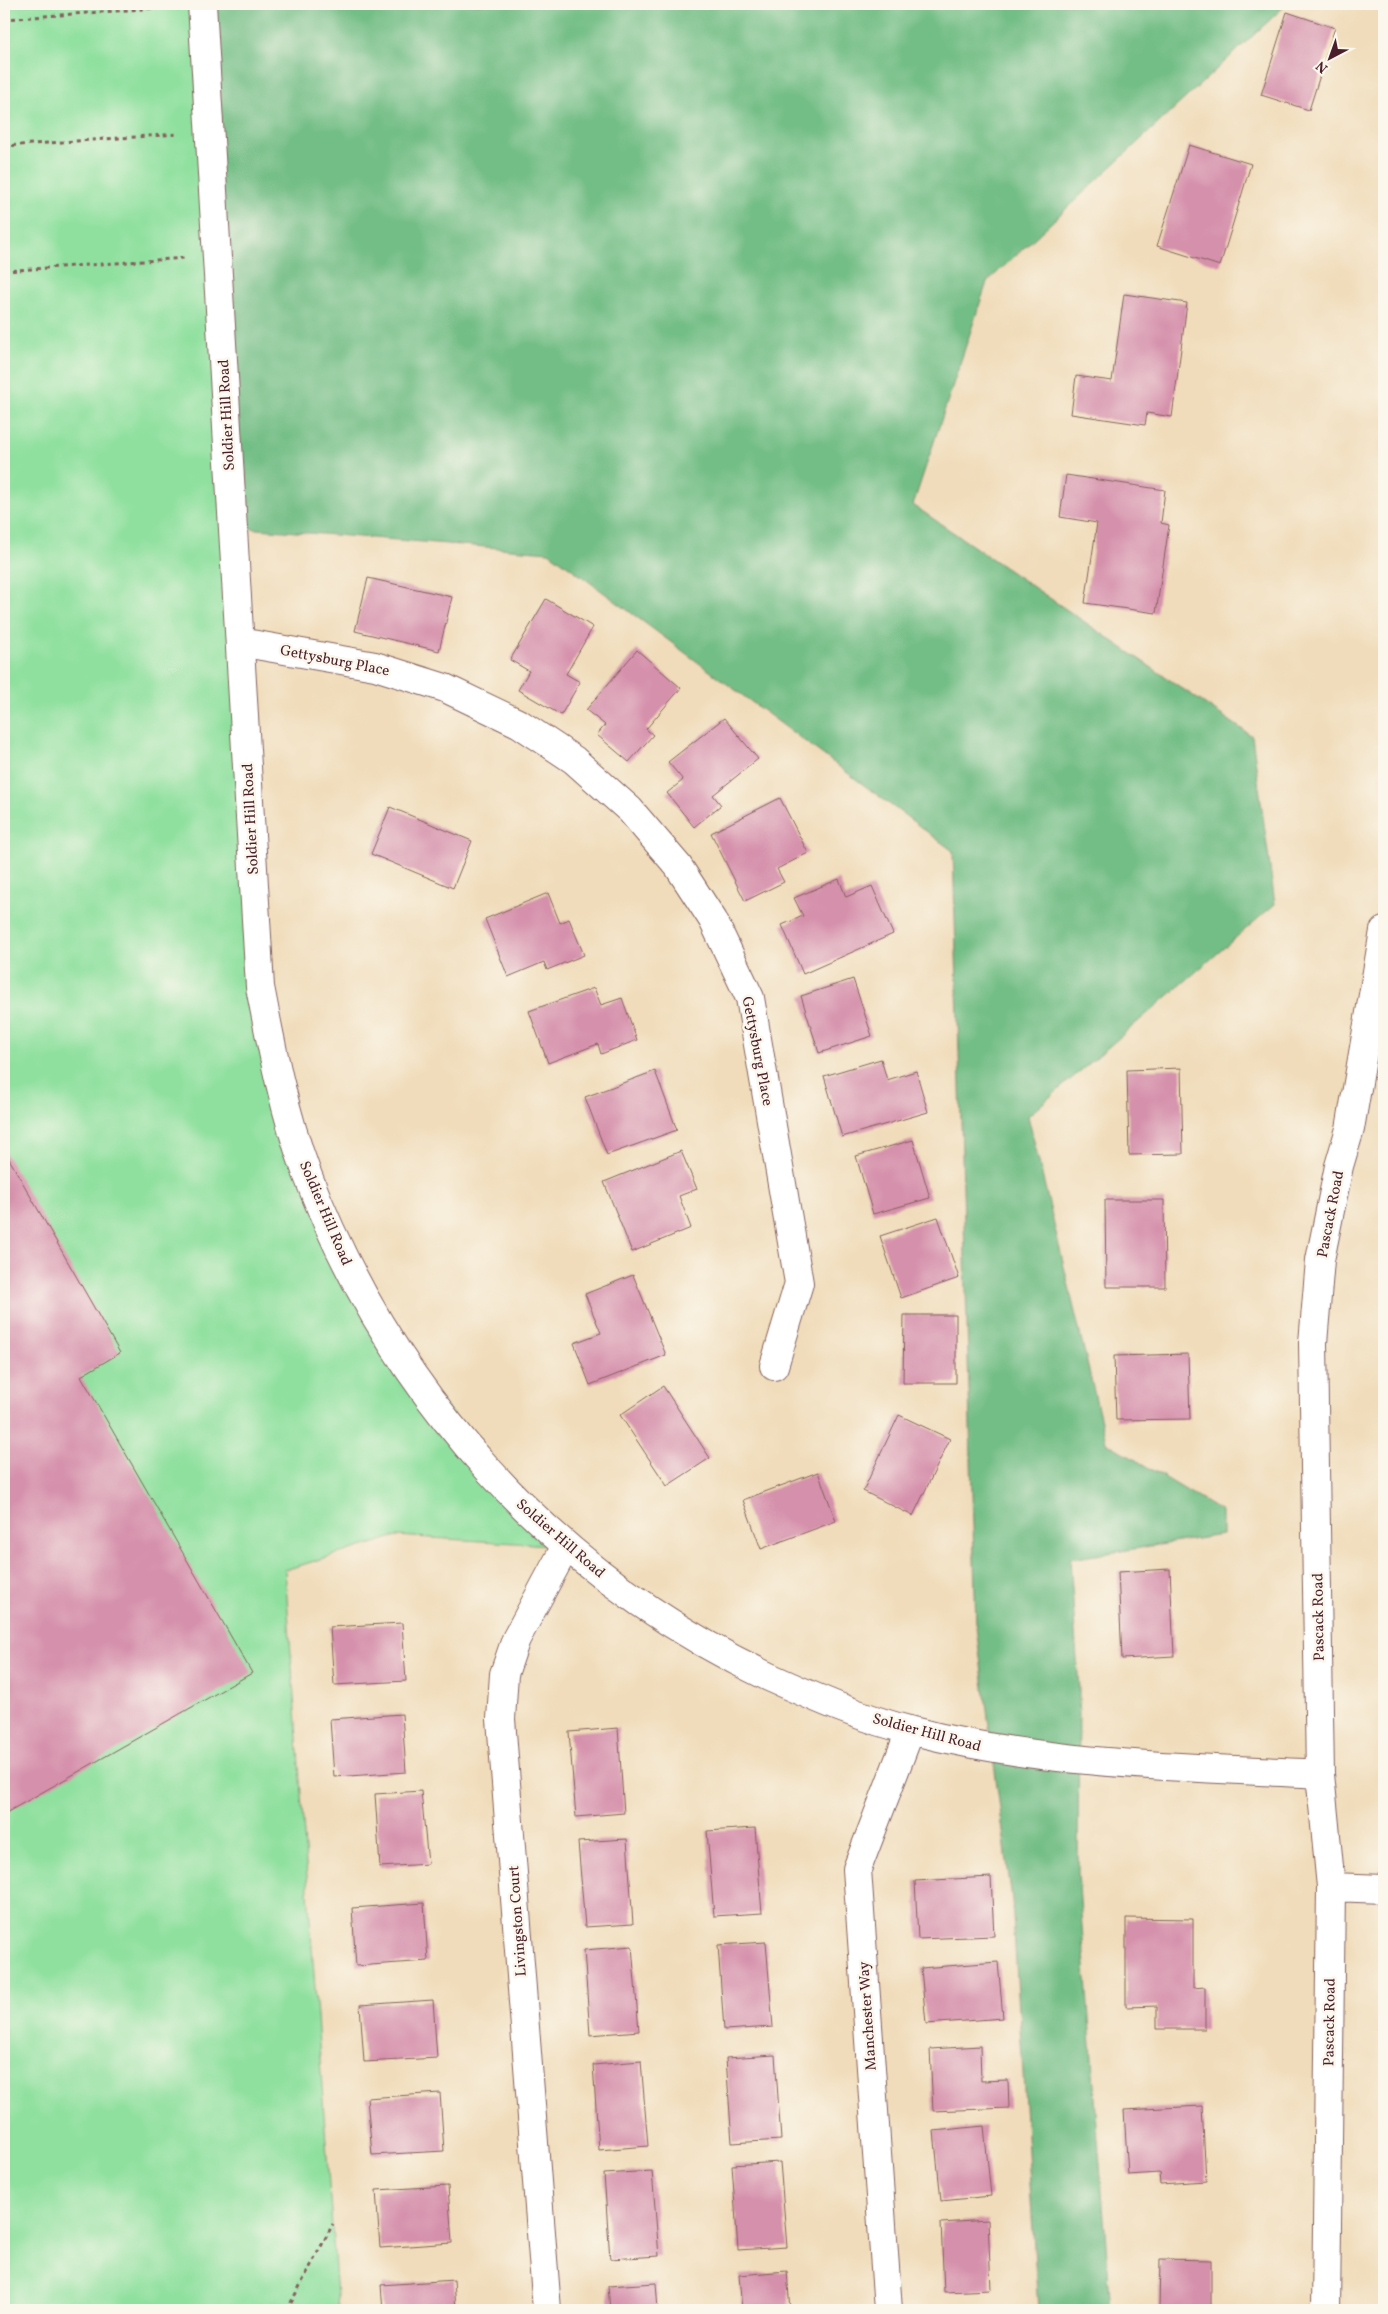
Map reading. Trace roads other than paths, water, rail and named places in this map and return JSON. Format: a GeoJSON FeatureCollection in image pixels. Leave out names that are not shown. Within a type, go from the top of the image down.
{"type":"FeatureCollection","features":[{"type":"Feature","properties":{"kind":"street","name":"Soldier Hill Road"},"geometry":{"type":"LineString","coordinates":[[202,4],[260,987],[278,1079],[305,1169],[342,1256],[388,1339],[442,1417],[504,1487],[566,1546],[641,1604],[721,1654],[821,1701],[910,1731],[1003,1751],[1096,1762],[1320,1774]]}},
{"type":"Feature","properties":{"kind":"street","name":"Gettysburg Place"},"geometry":{"type":"LineString","coordinates":[[240,642],[375,666],[445,688],[520,724],[574,760],[630,810],[678,866],[713,920],[750,998],[799,1283],[774,1366]]}},
{"type":"Feature","properties":{"kind":"street","name":"Pascack Road"},"geometry":{"type":"LineString","coordinates":[[1326,2310],[1330,1887],[1320,1774],[1313,1343],[1320,1260],[1339,1166],[1350,1129],[1384,931]]}},
{"type":"Feature","properties":{"kind":"street","name":"Livingston Court"},"geometry":{"type":"LineString","coordinates":[[547,2310],[501,1719],[504,1674],[516,1639],[566,1546]]}},
{"type":"Feature","properties":{"kind":"street","name":"Manchester Way"},"geometry":{"type":"LineString","coordinates":[[888,2310],[857,1869],[910,1731]]}},
{"type":"Feature","properties":{"kind":"street"},"geometry":{"type":"LineString","coordinates":[[1330,1887],[1384,1889]]}}]}
